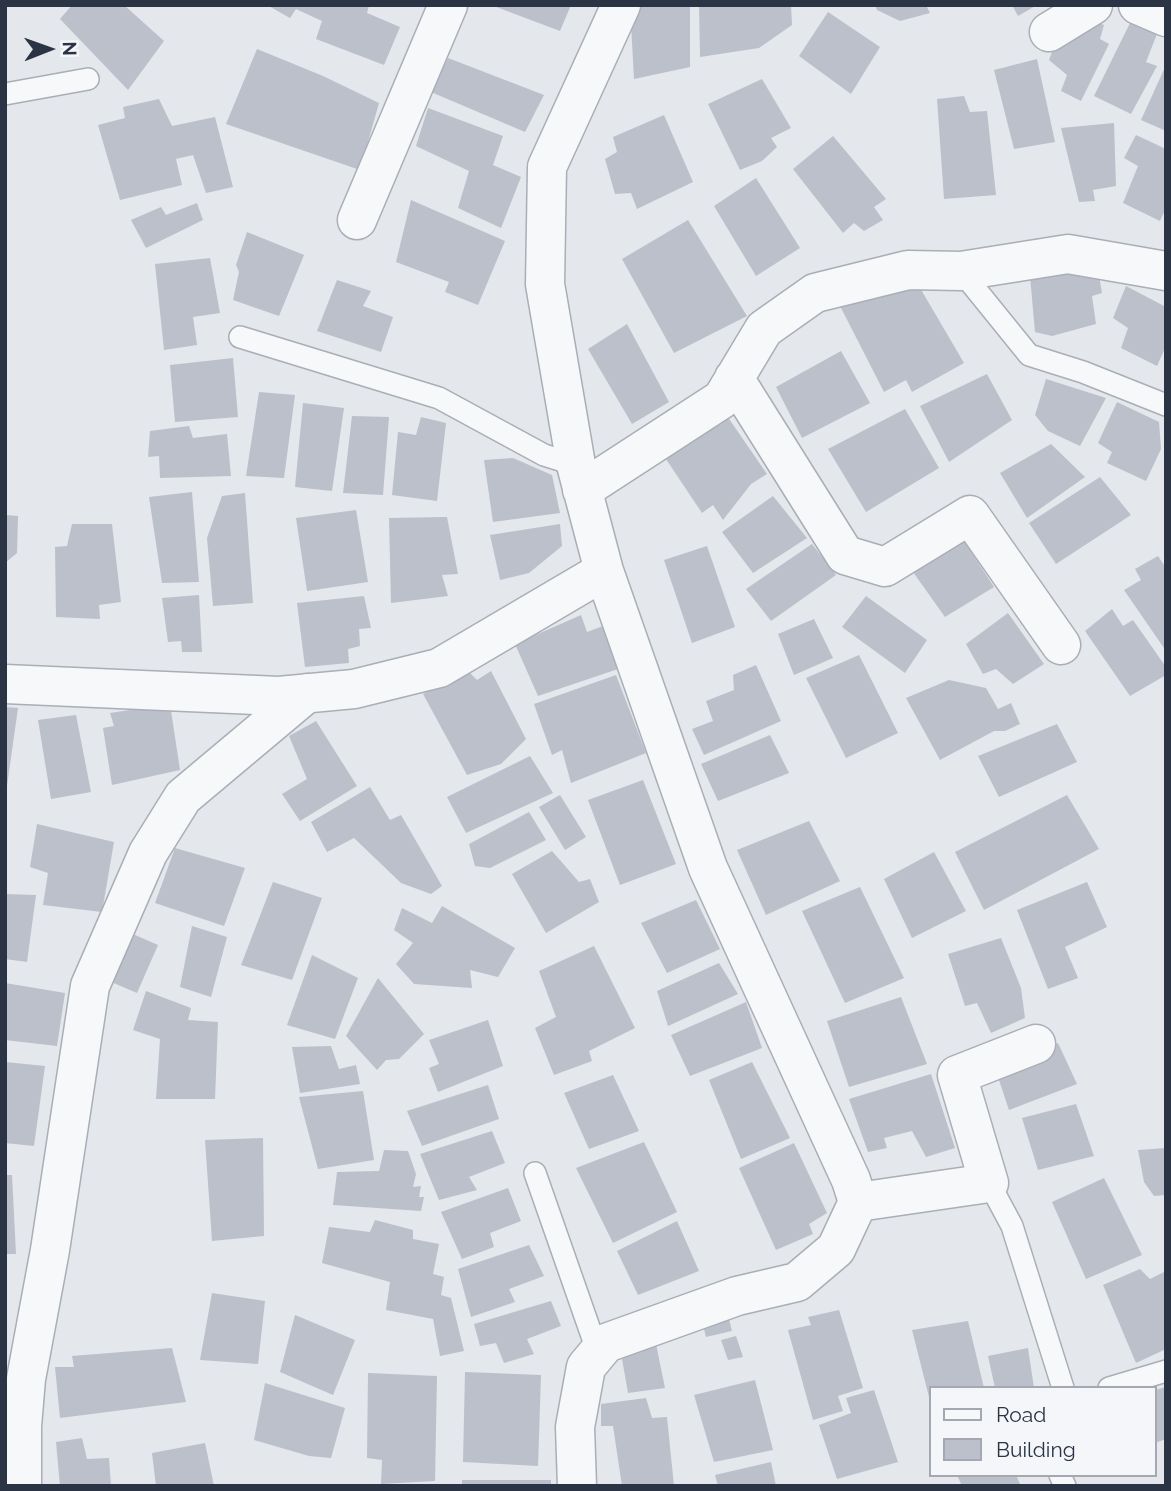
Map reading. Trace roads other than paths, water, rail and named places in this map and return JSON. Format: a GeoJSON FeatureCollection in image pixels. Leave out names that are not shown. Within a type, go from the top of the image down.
{"type":"FeatureCollection","features":[{"type":"Feature","properties":{"kind":"street"},"geometry":{"type":"LineString","coordinates":[[357,220],[447,5]]}},
{"type":"Feature","properties":{"kind":"street"},"geometry":{"type":"LineString","coordinates":[[577,1486],[575,1426],[586,1367],[606,1343],[724,1301],[797,1282],[836,1249],[858,1202],[851,1180],[708,868],[604,571],[579,478],[545,284],[547,167],[621,5]]}},
{"type":"Feature","properties":{"kind":"street"},"geometry":{"type":"LineString","coordinates":[[1049,32],[1093,5]]}},
{"type":"Feature","properties":{"kind":"street"},"geometry":{"type":"LineString","coordinates":[[1138,5],[1166,17]]}},
{"type":"Feature","properties":{"kind":"street"},"geometry":{"type":"LineString","coordinates":[[579,478],[722,399],[764,329],[816,293],[908,270],[961,271],[1068,254],[1166,271]]}},
{"type":"Feature","properties":{"kind":"street"},"geometry":{"type":"LineString","coordinates":[[734,379],[845,555],[885,567],[970,516],[1061,645]]}},
{"type":"Feature","properties":{"kind":"street"},"geometry":{"type":"LineString","coordinates":[[5,684],[279,696],[354,689],[439,668],[604,571]]}},
{"type":"Feature","properties":{"kind":"street"},"geometry":{"type":"LineString","coordinates":[[22,1486],[13,1427],[26,1379],[50,1250],[90,986],[148,853],[183,797],[307,693]]}},
{"type":"Feature","properties":{"kind":"street"},"geometry":{"type":"LineString","coordinates":[[858,1202],[989,1183],[957,1075],[1036,1044]]}},
{"type":"Feature","properties":{"kind":"lane"},"geometry":{"type":"LineString","coordinates":[[5,94],[88,79]]}},
{"type":"Feature","properties":{"kind":"lane"},"geometry":{"type":"LineString","coordinates":[[961,271],[1029,355],[1083,372],[1166,405]]}},
{"type":"Feature","properties":{"kind":"lane"},"geometry":{"type":"LineString","coordinates":[[240,337],[439,398],[544,455],[579,478]]}},
{"type":"Feature","properties":{"kind":"lane"},"geometry":{"type":"LineString","coordinates":[[535,1173],[598,1353]]}},
{"type":"Feature","properties":{"kind":"lane"},"geometry":{"type":"LineString","coordinates":[[989,1183],[1012,1226],[1062,1386]]}},
{"type":"Feature","properties":{"kind":"lane"},"geometry":{"type":"LineString","coordinates":[[1116,1386],[1166,1371]]}}]}
